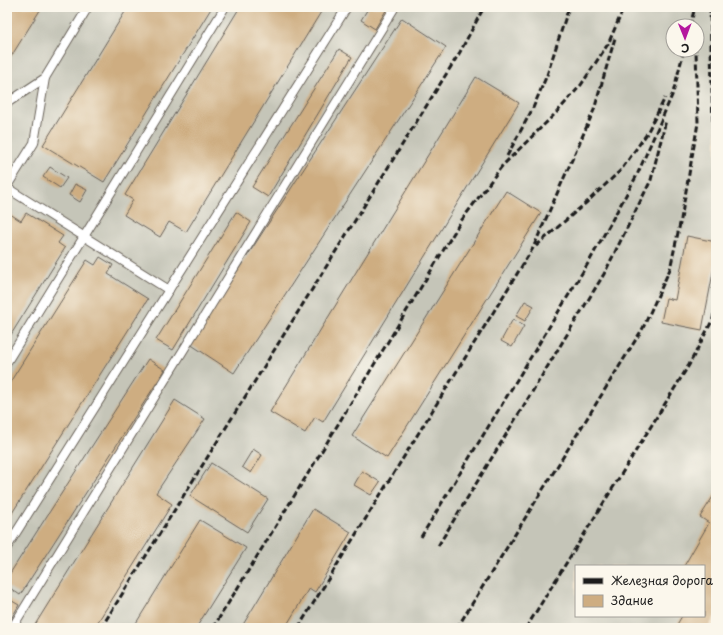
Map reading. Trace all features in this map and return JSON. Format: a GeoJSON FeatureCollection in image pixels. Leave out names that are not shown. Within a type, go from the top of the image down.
{"type":"FeatureCollection","features":[{"type":"Feature","properties":{"kind":"lane"},"geometry":{"type":"LineString","coordinates":[[88,7],[45,78],[34,143],[7,187],[169,290]]}},
{"type":"Feature","properties":{"kind":"lane"},"geometry":{"type":"LineString","coordinates":[[7,362],[225,7]]}},
{"type":"Feature","properties":{"kind":"lane"},"geometry":{"type":"LineString","coordinates":[[7,547],[346,7]]}},
{"type":"Feature","properties":{"kind":"lane"},"geometry":{"type":"LineString","coordinates":[[12,628],[395,7]]}},
{"type":"Feature","properties":{"kind":"lane"},"geometry":{"type":"LineString","coordinates":[[7,103],[45,78]]}},
{"type":"Feature","properties":{"kind":"shaded area"},"geometry":{"type":"Polygon","coordinates":[[[7,7],[716,7],[716,609],[704,628],[7,628],[7,7]]]}},
{"type":"Feature","properties":{"kind":"building"},"geometry":{"type":"Polygon","coordinates":[[[7,7],[42,7],[7,63],[7,7]]]}},
{"type":"Feature","properties":{"kind":"building"},"geometry":{"type":"Polygon","coordinates":[[[128,7],[212,7],[104,182],[43,145],[128,7]]]}},
{"type":"Feature","properties":{"kind":"building"},"geometry":{"type":"Polygon","coordinates":[[[240,7],[324,7],[186,232],[169,222],[160,237],[124,215],[133,200],[125,195],[240,7]]]}},
{"type":"Feature","properties":{"kind":"building"},"geometry":{"type":"Polygon","coordinates":[[[369,7],[388,7],[375,29],[361,20],[369,7]]]}},
{"type":"Feature","properties":{"kind":"building"},"geometry":{"type":"Polygon","coordinates":[[[402,18],[446,47],[234,373],[190,344],[402,18]]]}},
{"type":"Feature","properties":{"kind":"building"},"geometry":{"type":"Polygon","coordinates":[[[339,49],[352,57],[268,197],[252,187],[339,49]]]}},
{"type":"Feature","properties":{"kind":"building"},"geometry":{"type":"Polygon","coordinates":[[[476,77],[519,103],[323,422],[315,417],[305,433],[270,412],[476,77]]]}},
{"type":"Feature","properties":{"kind":"building"},"geometry":{"type":"Polygon","coordinates":[[[50,167],[67,178],[60,188],[43,177],[50,167]]]}},
{"type":"Feature","properties":{"kind":"building"},"geometry":{"type":"Polygon","coordinates":[[[75,184],[87,190],[80,202],[69,195],[75,184]]]}},
{"type":"Feature","properties":{"kind":"building"},"geometry":{"type":"Polygon","coordinates":[[[506,191],[541,213],[387,458],[352,436],[506,191]]]}},
{"type":"Feature","properties":{"kind":"building"},"geometry":{"type":"Polygon","coordinates":[[[7,212],[21,221],[26,213],[63,236],[58,243],[65,248],[7,341],[7,212]]]}},
{"type":"Feature","properties":{"kind":"building"},"geometry":{"type":"Polygon","coordinates":[[[236,212],[251,222],[173,350],[156,340],[236,212]]]}},
{"type":"Feature","properties":{"kind":"building"},"geometry":{"type":"Polygon","coordinates":[[[687,236],[716,242],[716,257],[702,330],[661,322],[666,298],[675,300],[687,236]]]}},
{"type":"Feature","properties":{"kind":"building"},"geometry":{"type":"Polygon","coordinates":[[[100,257],[113,265],[108,274],[148,299],[7,521],[7,387],[87,260],[95,265],[100,257]]]}},
{"type":"Feature","properties":{"kind":"building"},"geometry":{"type":"Polygon","coordinates":[[[525,301],[534,306],[525,321],[516,316],[525,301]]]}},
{"type":"Feature","properties":{"kind":"building"},"geometry":{"type":"Polygon","coordinates":[[[513,319],[524,326],[512,347],[501,341],[513,319]]]}},
{"type":"Feature","properties":{"kind":"building"},"geometry":{"type":"Polygon","coordinates":[[[148,359],[165,370],[20,595],[7,586],[7,578],[148,359]]]}},
{"type":"Feature","properties":{"kind":"building"},"geometry":{"type":"Polygon","coordinates":[[[175,400],[205,419],[156,493],[172,504],[94,628],[33,628],[175,400]]]}},
{"type":"Feature","properties":{"kind":"building"},"geometry":{"type":"Polygon","coordinates":[[[253,449],[262,455],[251,473],[242,467],[253,449]]]}},
{"type":"Feature","properties":{"kind":"building"},"geometry":{"type":"Polygon","coordinates":[[[211,463],[268,499],[247,532],[190,496],[211,463]]]}},
{"type":"Feature","properties":{"kind":"building"},"geometry":{"type":"Polygon","coordinates":[[[362,471],[380,482],[371,495],[354,485],[362,471]]]}},
{"type":"Feature","properties":{"kind":"building"},"geometry":{"type":"Polygon","coordinates":[[[716,492],[716,615],[708,628],[675,628],[681,617],[705,617],[705,565],[685,565],[709,523],[700,517],[716,492]]]}},
{"type":"Feature","properties":{"kind":"building"},"geometry":{"type":"Polygon","coordinates":[[[313,509],[351,532],[315,592],[309,588],[285,628],[241,628],[313,509]]]}},
{"type":"Feature","properties":{"kind":"building"},"geometry":{"type":"Polygon","coordinates":[[[200,520],[246,548],[196,628],[133,628],[200,520]]]}},
{"type":"Feature","properties":{"kind":"building"},"geometry":{"type":"Polygon","coordinates":[[[7,598],[19,605],[7,626],[7,598]]]}},
{"type":"Feature","properties":{"kind":"railway"},"geometry":{"type":"LineString","coordinates":[[101,628],[460,52],[484,7]]}},
{"type":"Feature","properties":{"kind":"railway"},"geometry":{"type":"LineString","coordinates":[[507,156],[533,108],[547,75],[569,7]]}},
{"type":"Feature","properties":{"kind":"railway"},"geometry":{"type":"LineString","coordinates":[[692,18],[695,7]]}},
{"type":"Feature","properties":{"kind":"railway"},"geometry":{"type":"LineString","coordinates":[[710,7],[714,170],[716,177]]}},
{"type":"Feature","properties":{"kind":"railway"},"geometry":{"type":"LineString","coordinates":[[213,628],[461,221],[502,166],[557,112],[581,85],[608,44],[622,12]]}},
{"type":"Feature","properties":{"kind":"railway"},"geometry":{"type":"LineString","coordinates":[[298,628],[533,248],[594,110],[615,38]]}},
{"type":"Feature","properties":{"kind":"railway"},"geometry":{"type":"LineString","coordinates":[[421,537],[590,260],[637,175],[673,93],[682,58]]}},
{"type":"Feature","properties":{"kind":"railway"},"geometry":{"type":"LineString","coordinates":[[457,628],[643,328],[670,269],[681,219],[698,123],[696,58]]}},
{"type":"Feature","properties":{"kind":"railway"},"geometry":{"type":"LineString","coordinates":[[536,246],[621,170],[646,135],[665,98]]}},
{"type":"Feature","properties":{"kind":"railway"},"geometry":{"type":"LineString","coordinates":[[438,546],[604,274],[651,180],[666,120]]}},
{"type":"Feature","properties":{"kind":"railway"},"geometry":{"type":"LineString","coordinates":[[526,628],[689,365],[713,319],[716,303]]}}]}
